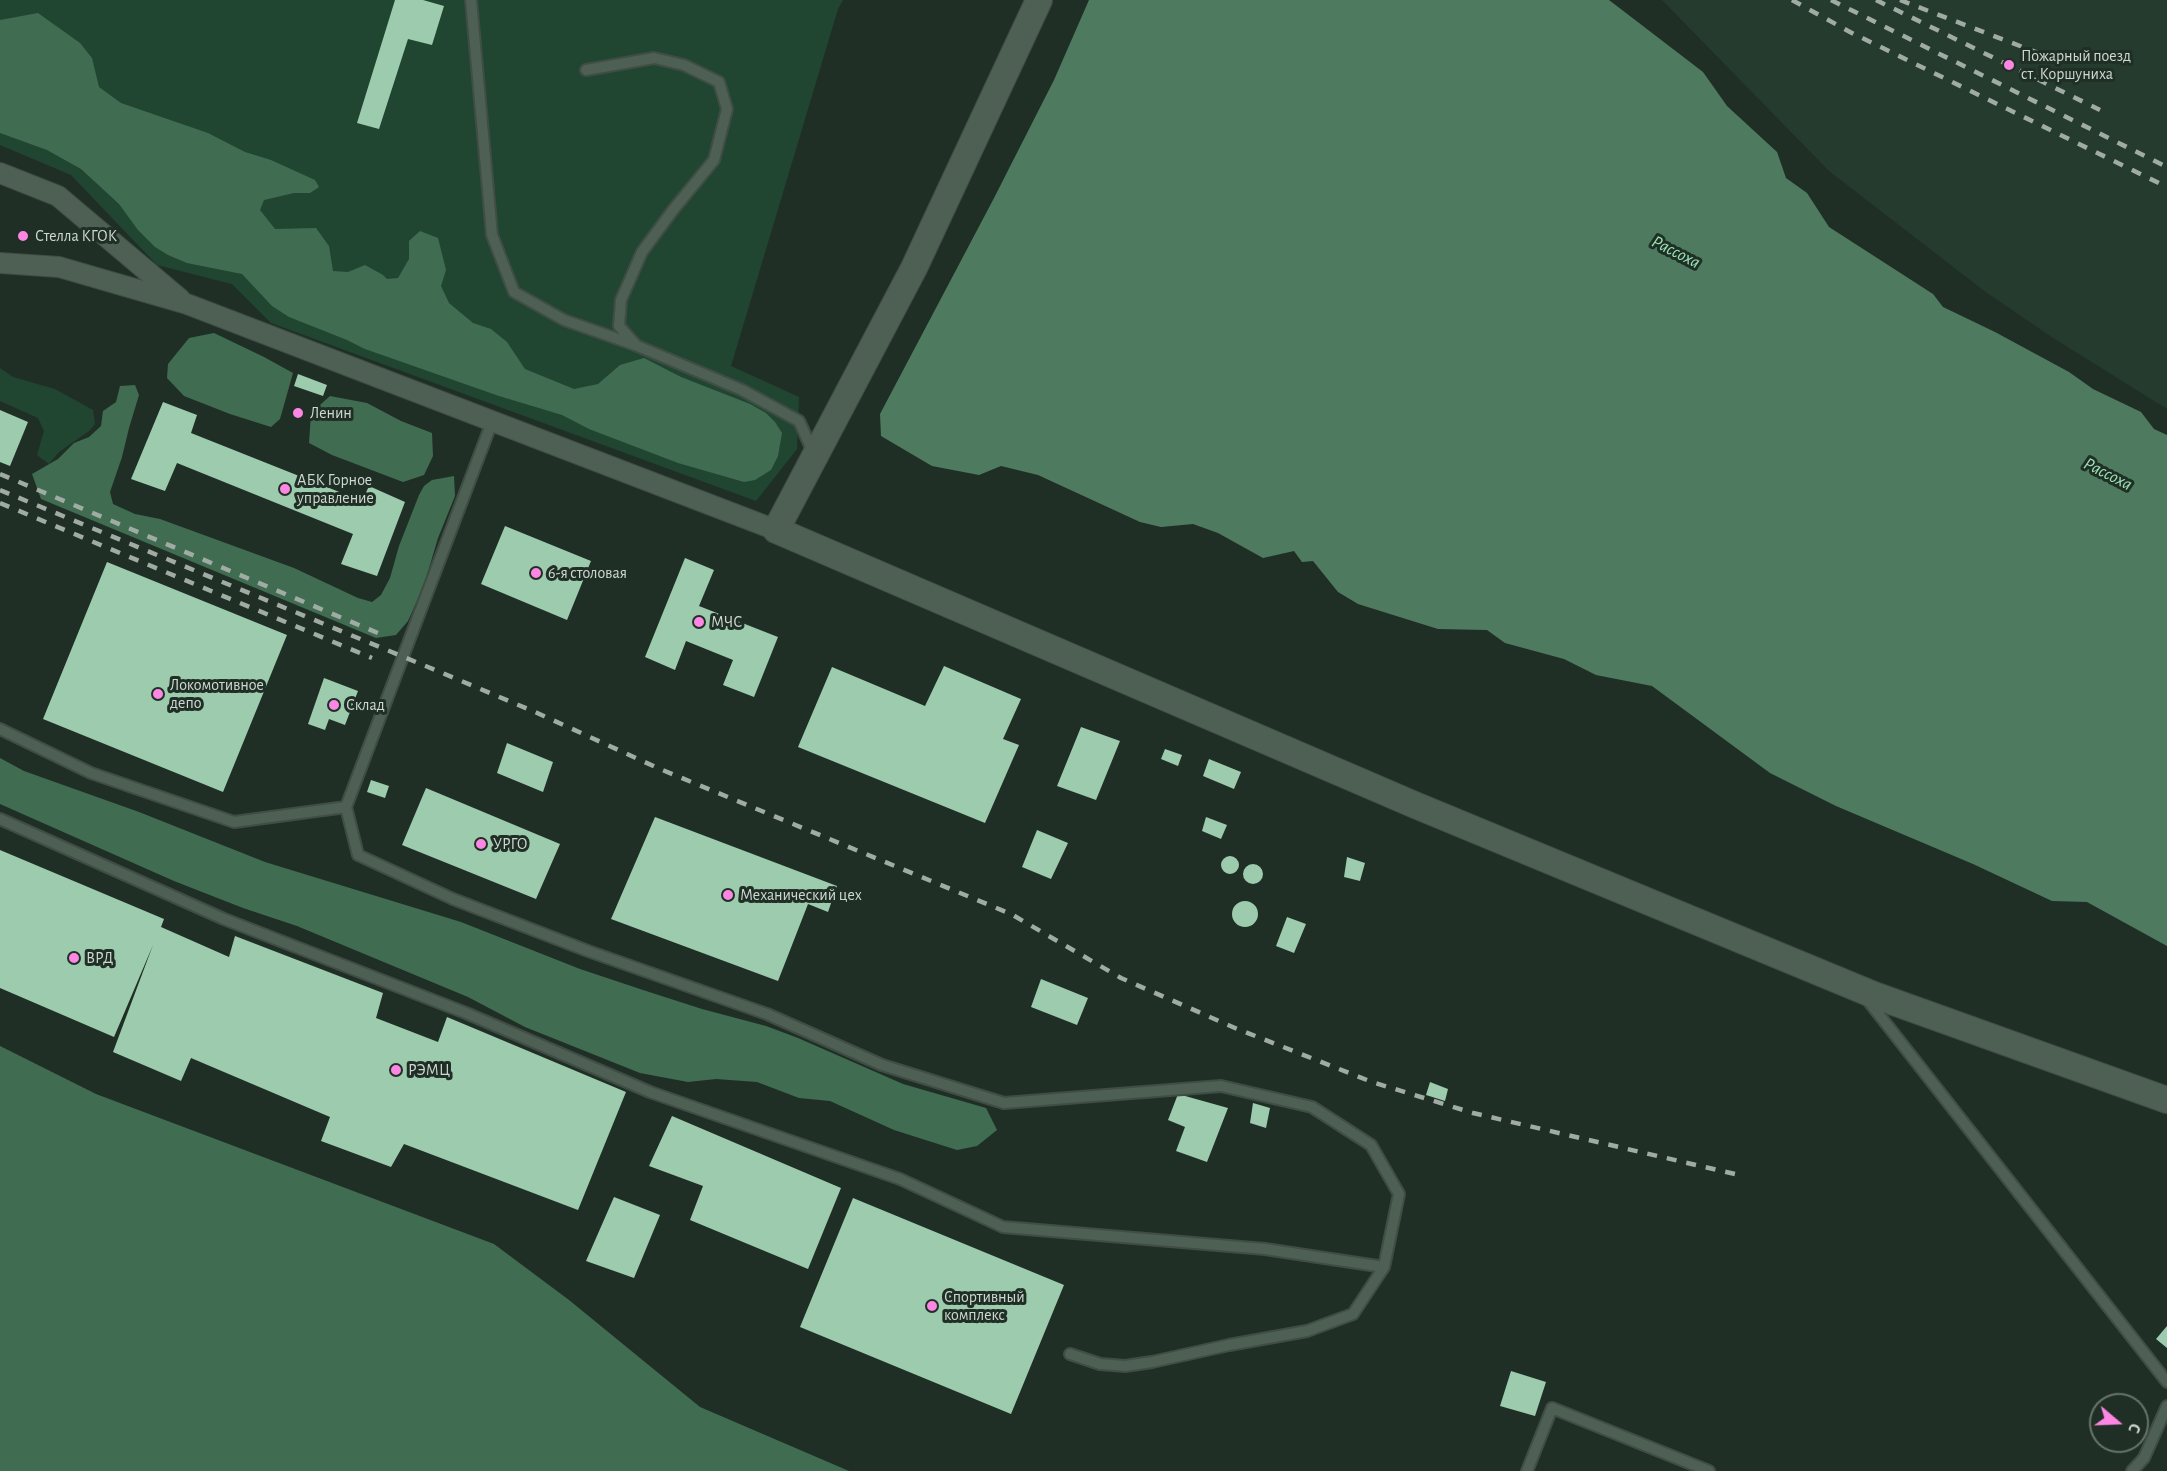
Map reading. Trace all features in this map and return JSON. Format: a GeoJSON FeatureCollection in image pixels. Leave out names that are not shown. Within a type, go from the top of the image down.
{"type":"FeatureCollection","features":[{"type":"Feature","properties":{"kind":"street"},"geometry":{"type":"LineString","coordinates":[[776,530],[914,267],[1039,0]]}},
{"type":"Feature","properties":{"kind":"street"},"geometry":{"type":"LineString","coordinates":[[0,173],[58,195],[187,304]]}},
{"type":"Feature","properties":{"kind":"street"},"geometry":{"type":"LineString","coordinates":[[0,262],[59,267],[187,304],[776,530],[1415,805],[1858,988],[2167,1100]]}},
{"type":"Feature","properties":{"kind":"lane"},"geometry":{"type":"LineString","coordinates":[[471,0],[492,235],[514,292],[564,320],[635,345],[742,390],[799,421],[815,455]]}},
{"type":"Feature","properties":{"kind":"lane"},"geometry":{"type":"LineString","coordinates":[[586,70],[654,58],[684,65],[719,81],[727,109],[714,160],[642,252],[621,300],[619,326],[635,345]]}},
{"type":"Feature","properties":{"kind":"lane"},"geometry":{"type":"LineString","coordinates":[[492,422],[346,807],[358,855],[453,899],[588,951],[767,1014],[882,1065],[1004,1103],[1221,1086],[1312,1107],[1371,1145],[1399,1194],[1383,1267],[1353,1314],[1306,1331],[1125,1366],[1100,1364],[1070,1354]]}},
{"type":"Feature","properties":{"kind":"lane"},"geometry":{"type":"LineString","coordinates":[[0,729],[91,773],[234,822],[346,807]]}},
{"type":"Feature","properties":{"kind":"lane"},"geometry":{"type":"LineString","coordinates":[[0,819],[224,919],[466,1013],[650,1092],[900,1179],[1003,1227],[1265,1249],[1383,1267]]}},
{"type":"Feature","properties":{"kind":"lane"},"geometry":{"type":"LineString","coordinates":[[1858,988],[2167,1382]]}},
{"type":"Feature","properties":{"kind":"lane"},"geometry":{"type":"LineString","coordinates":[[2132,1471],[2144,1458],[2167,1406]]}},
{"type":"Feature","properties":{"kind":"lane"},"geometry":{"type":"LineString","coordinates":[[1527,1471],[1552,1408],[1709,1471]]}},
{"type":"Feature","properties":{"kind":"shaded area"},"geometry":{"type":"Polygon","coordinates":[[[0,0],[843,0],[838,9],[731,366],[799,397],[797,449],[756,501],[271,323],[232,284],[157,265],[71,175],[0,145],[0,0]]]}},
{"type":"Feature","properties":{"kind":"shaded area"},"geometry":{"type":"Polygon","coordinates":[[[1662,0],[2167,0],[2167,409],[2050,336],[1983,290],[1829,171],[1662,0]]]}},
{"type":"Feature","properties":{"kind":"shaded area"},"geometry":{"type":"Polygon","coordinates":[[[38,13],[80,43],[92,58],[99,87],[121,103],[208,133],[245,152],[271,160],[315,180],[319,187],[310,193],[294,193],[264,200],[260,210],[275,229],[316,228],[329,246],[333,271],[348,272],[365,265],[387,279],[398,278],[409,259],[409,241],[420,231],[438,238],[446,270],[441,286],[449,303],[473,323],[491,329],[507,342],[525,369],[574,389],[598,384],[620,365],[644,358],[681,377],[750,404],[766,413],[782,433],[778,456],[771,470],[755,480],[744,482],[678,463],[589,429],[562,415],[499,396],[365,349],[289,317],[272,306],[242,274],[187,263],[155,247],[138,230],[119,204],[81,169],[47,150],[0,133],[0,20],[38,13]]]}},
{"type":"Feature","properties":{"kind":"shaded area"},"geometry":{"type":"Polygon","coordinates":[[[214,333],[293,373],[280,419],[271,427],[184,396],[167,378],[168,364],[189,338],[214,333]]]}},
{"type":"Feature","properties":{"kind":"shaded area"},"geometry":{"type":"Polygon","coordinates":[[[0,368],[13,377],[55,389],[93,410],[95,424],[89,431],[59,452],[49,464],[37,455],[44,431],[38,418],[0,401],[0,368]]]}},
{"type":"Feature","properties":{"kind":"shaded area"},"geometry":{"type":"Polygon","coordinates":[[[135,385],[139,395],[110,492],[113,504],[135,514],[160,519],[294,568],[358,598],[372,602],[381,595],[390,578],[399,546],[424,486],[432,480],[454,476],[455,496],[438,538],[424,585],[408,621],[396,635],[376,638],[41,499],[32,474],[58,459],[74,443],[89,437],[101,426],[103,411],[116,402],[120,386],[135,385]]]}},
{"type":"Feature","properties":{"kind":"shaded area"},"geometry":{"type":"Polygon","coordinates":[[[330,396],[367,403],[401,421],[432,433],[433,456],[424,475],[403,482],[332,455],[309,443],[311,413],[330,396]]]}},
{"type":"Feature","properties":{"kind":"shaded area"},"geometry":{"type":"Polygon","coordinates":[[[0,758],[24,771],[139,812],[265,862],[461,922],[580,969],[643,990],[766,1026],[903,1084],[986,1108],[997,1130],[977,1146],[957,1150],[894,1130],[830,1101],[799,1098],[757,1082],[716,1079],[688,1082],[640,1073],[525,1027],[468,997],[297,926],[174,881],[0,804],[0,758]]]}},
{"type":"Feature","properties":{"kind":"shaded area"},"geometry":{"type":"Polygon","coordinates":[[[0,1046],[96,1094],[494,1244],[569,1300],[700,1407],[849,1471],[0,1471],[0,1046]]]}},
{"type":"Feature","properties":{"kind":"water","name":"Рассоха"},"geometry":{"type":"Polygon","coordinates":[[[1089,0],[1609,0],[1703,72],[1727,106],[1777,152],[1786,178],[1807,193],[1829,227],[1933,294],[1943,307],[1995,332],[2069,372],[2093,389],[2141,412],[2154,429],[2167,435],[2167,946],[2087,902],[2052,901],[1973,864],[1836,806],[1770,773],[1652,686],[1596,675],[1564,659],[1505,643],[1487,630],[1438,629],[1358,604],[1338,592],[1313,561],[1302,562],[1294,551],[1263,558],[1218,533],[1193,524],[1161,527],[1140,522],[1038,475],[1001,466],[979,475],[932,466],[881,436],[880,414],[1054,80],[1089,0]]]}},
{"type":"Feature","properties":{"kind":"building"},"geometry":{"type":"Polygon","coordinates":[[[395,0],[423,0],[444,6],[432,45],[408,39],[379,129],[357,123],[395,0]]]}},
{"type":"Feature","properties":{"kind":"building"},"geometry":{"type":"Polygon","coordinates":[[[298,374],[327,385],[323,396],[294,386],[298,374]]]}},
{"type":"Feature","properties":{"kind":"building","name":"АБК Горное управление"},"geometry":{"type":"Polygon","coordinates":[[[163,402],[197,415],[191,433],[362,501],[369,486],[405,502],[377,576],[341,564],[353,534],[177,463],[165,491],[131,479],[163,402]]]}},
{"type":"Feature","properties":{"kind":"building"},"geometry":{"type":"Polygon","coordinates":[[[0,410],[28,422],[10,466],[0,462],[0,410]]]}},
{"type":"Feature","properties":{"kind":"building","name":"6-я столовая"},"geometry":{"type":"Polygon","coordinates":[[[505,526],[591,561],[567,620],[481,584],[505,526]]]}},
{"type":"Feature","properties":{"kind":"building","name":"МЧС"},"geometry":{"type":"Polygon","coordinates":[[[685,558],[714,570],[699,606],[778,637],[754,697],[723,685],[733,660],[686,641],[675,670],[645,657],[685,558]]]}},
{"type":"Feature","properties":{"kind":"building","name":"Локомотивное депо"},"geometry":{"type":"Polygon","coordinates":[[[107,562],[287,635],[223,792],[43,719],[107,562]]]}},
{"type":"Feature","properties":{"kind":"building"},"geometry":{"type":"Polygon","coordinates":[[[944,666],[1021,699],[1003,739],[1019,745],[985,823],[798,747],[832,667],[925,706],[944,666]]]}},
{"type":"Feature","properties":{"kind":"building","name":"Склад"},"geometry":{"type":"Polygon","coordinates":[[[324,678],[358,691],[345,725],[329,719],[325,730],[308,724],[324,678]]]}},
{"type":"Feature","properties":{"kind":"building"},"geometry":{"type":"Polygon","coordinates":[[[1081,727],[1120,741],[1096,800],[1057,786],[1081,727]]]}},
{"type":"Feature","properties":{"kind":"building"},"geometry":{"type":"Polygon","coordinates":[[[507,743],[553,762],[543,792],[497,773],[507,743]]]}},
{"type":"Feature","properties":{"kind":"building"},"geometry":{"type":"Polygon","coordinates":[[[1165,749],[1182,755],[1178,766],[1161,759],[1165,749]]]}},
{"type":"Feature","properties":{"kind":"building"},"geometry":{"type":"Polygon","coordinates":[[[1209,759],[1241,772],[1234,789],[1203,776],[1209,759]]]}},
{"type":"Feature","properties":{"kind":"building"},"geometry":{"type":"Polygon","coordinates":[[[371,780],[389,786],[385,798],[367,792],[371,780]]]}},
{"type":"Feature","properties":{"kind":"building","name":"УРГО"},"geometry":{"type":"Polygon","coordinates":[[[426,788],[560,844],[536,899],[402,845],[426,788]]]}},
{"type":"Feature","properties":{"kind":"building","name":"Механический цех"},"geometry":{"type":"Polygon","coordinates":[[[655,817],[837,886],[828,912],[808,904],[778,981],[611,919],[655,817]]]}},
{"type":"Feature","properties":{"kind":"building"},"geometry":{"type":"Polygon","coordinates":[[[1206,817],[1227,825],[1221,839],[1202,831],[1206,817]]]}},
{"type":"Feature","properties":{"kind":"building"},"geometry":{"type":"Polygon","coordinates":[[[1037,830],[1068,843],[1051,879],[1022,867],[1037,830]]]}},
{"type":"Feature","properties":{"kind":"building","name":"РЭМЦ"},"geometry":{"type":"Polygon","coordinates":[[[0,850],[164,919],[161,927],[229,957],[235,936],[383,993],[376,1018],[438,1042],[447,1017],[626,1092],[578,1210],[404,1144],[391,1167],[321,1141],[330,1117],[191,1058],[181,1081],[113,1052],[153,945],[114,1037],[0,988],[0,850]]]}},
{"type":"Feature","properties":{"kind":"building"},"geometry":{"type":"Polygon","coordinates":[[[1230,856],[1236,859],[1239,865],[1236,871],[1230,874],[1224,871],[1221,865],[1224,859],[1230,856]]]}},
{"type":"Feature","properties":{"kind":"building"},"geometry":{"type":"Polygon","coordinates":[[[1347,857],[1365,863],[1360,881],[1344,877],[1347,857]]]}},
{"type":"Feature","properties":{"kind":"building"},"geometry":{"type":"Polygon","coordinates":[[[1253,864],[1260,867],[1263,874],[1260,881],[1253,884],[1246,881],[1243,874],[1246,867],[1253,864]]]}},
{"type":"Feature","properties":{"kind":"building"},"geometry":{"type":"Polygon","coordinates":[[[1245,901],[1254,905],[1258,914],[1254,923],[1245,927],[1236,923],[1232,914],[1236,905],[1245,901]]]}},
{"type":"Feature","properties":{"kind":"building"},"geometry":{"type":"Polygon","coordinates":[[[1287,917],[1306,924],[1294,953],[1276,946],[1287,917]]]}},
{"type":"Feature","properties":{"kind":"building"},"geometry":{"type":"Polygon","coordinates":[[[1041,979],[1088,998],[1077,1025],[1031,1007],[1041,979]]]}},
{"type":"Feature","properties":{"kind":"building"},"geometry":{"type":"Polygon","coordinates":[[[1430,1082],[1448,1089],[1445,1101],[1426,1095],[1430,1082]]]}},
{"type":"Feature","properties":{"kind":"building"},"geometry":{"type":"Polygon","coordinates":[[[1178,1094],[1228,1108],[1207,1162],[1176,1151],[1185,1127],[1168,1120],[1178,1094]]]}},
{"type":"Feature","properties":{"kind":"building"},"geometry":{"type":"Polygon","coordinates":[[[1253,1103],[1270,1108],[1266,1128],[1250,1123],[1253,1103]]]}},
{"type":"Feature","properties":{"kind":"building"},"geometry":{"type":"Polygon","coordinates":[[[672,1116],[841,1188],[808,1269],[690,1220],[703,1186],[649,1166],[672,1116]]]}},
{"type":"Feature","properties":{"kind":"building"},"geometry":{"type":"Polygon","coordinates":[[[614,1197],[660,1215],[634,1278],[586,1261],[614,1197]]]}},
{"type":"Feature","properties":{"kind":"building","name":"Спортивный комплекс"},"geometry":{"type":"Polygon","coordinates":[[[853,1198],[1064,1285],[1011,1414],[800,1327],[853,1198]]]}},
{"type":"Feature","properties":{"kind":"building"},"geometry":{"type":"Polygon","coordinates":[[[2167,1326],[2167,1348],[2156,1339],[2167,1326]]]}},
{"type":"Feature","properties":{"kind":"building"},"geometry":{"type":"Polygon","coordinates":[[[1511,1371],[1546,1382],[1535,1416],[1500,1406],[1511,1371]]]}},
{"type":"Feature","properties":{"kind":"railway"},"geometry":{"type":"LineString","coordinates":[[1792,0],[1850,32],[2167,187]]}},
{"type":"Feature","properties":{"kind":"railway"},"geometry":{"type":"LineString","coordinates":[[1831,0],[2167,167]]}},
{"type":"Feature","properties":{"kind":"railway"},"geometry":{"type":"LineString","coordinates":[[1876,0],[2100,110]]}},
{"type":"Feature","properties":{"kind":"railway"},"geometry":{"type":"LineString","coordinates":[[1900,0],[2067,64]]}},
{"type":"Feature","properties":{"kind":"railway"},"geometry":{"type":"LineString","coordinates":[[0,474],[385,636]]}},
{"type":"Feature","properties":{"kind":"railway"},"geometry":{"type":"LineString","coordinates":[[0,490],[428,667],[535,712],[660,769],[1011,914],[1121,978],[1235,1028],[1372,1082],[1473,1113],[1739,1175]]}},
{"type":"Feature","properties":{"kind":"railway"},"geometry":{"type":"LineString","coordinates":[[0,503],[372,658]]}},
{"type":"Feature","properties":{"kind":"place","name":"Пожарный поезд ст. Коршуниха"},"geometry":{"type":"Point","coordinates":[2009,65]}},
{"type":"Feature","properties":{"kind":"place","name":"Стелла КГОК"},"geometry":{"type":"Point","coordinates":[23,236]}},
{"type":"Feature","properties":{"kind":"place","name":"Ленин"},"geometry":{"type":"Point","coordinates":[298,413]}},
{"type":"Feature","properties":{"kind":"place","name":"АБК Горное управление"},"geometry":{"type":"Point","coordinates":[285,489]}},
{"type":"Feature","properties":{"kind":"place","name":"6-я столовая"},"geometry":{"type":"Point","coordinates":[536,573]}},
{"type":"Feature","properties":{"kind":"place","name":"МЧС"},"geometry":{"type":"Point","coordinates":[699,622]}},
{"type":"Feature","properties":{"kind":"place","name":"Локомотивное депо"},"geometry":{"type":"Point","coordinates":[158,694]}},
{"type":"Feature","properties":{"kind":"place","name":"Склад"},"geometry":{"type":"Point","coordinates":[334,705]}},
{"type":"Feature","properties":{"kind":"place","name":"УРГО"},"geometry":{"type":"Point","coordinates":[481,844]}},
{"type":"Feature","properties":{"kind":"place","name":"Механический цех"},"geometry":{"type":"Point","coordinates":[728,895]}},
{"type":"Feature","properties":{"kind":"place","name":"ВРД"},"geometry":{"type":"Point","coordinates":[74,958]}},
{"type":"Feature","properties":{"kind":"place","name":"РЭМЦ"},"geometry":{"type":"Point","coordinates":[396,1070]}},
{"type":"Feature","properties":{"kind":"place","name":"Спортивный комплекс"},"geometry":{"type":"Point","coordinates":[932,1306]}}]}
